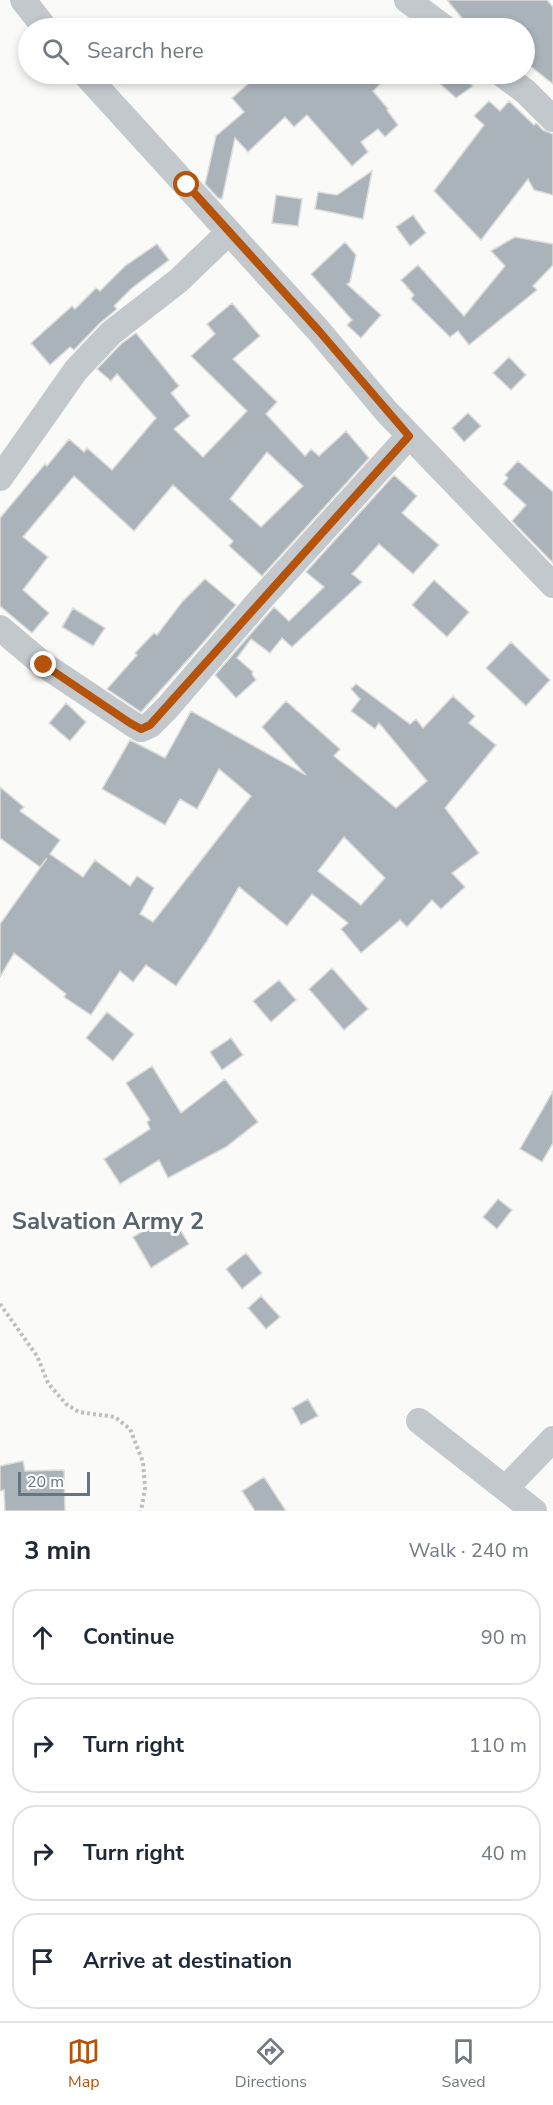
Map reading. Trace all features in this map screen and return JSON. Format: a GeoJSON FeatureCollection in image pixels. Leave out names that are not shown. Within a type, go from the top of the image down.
{"type":"FeatureCollection","features":[{"type":"Feature","properties":{"kind":"street"},"geometry":{"type":"LineString","coordinates":[[22,0],[37,18]]}},
{"type":"Feature","properties":{"kind":"street"},"geometry":{"type":"LineString","coordinates":[[407,0],[431,18]]}},
{"type":"Feature","properties":{"kind":"street"},"geometry":{"type":"LineString","coordinates":[[94,84],[319,331],[409,436],[553,585]]}},
{"type":"Feature","properties":{"kind":"street"},"geometry":{"type":"LineString","coordinates":[[515,84],[553,119]]}},
{"type":"Feature","properties":{"kind":"street"},"geometry":{"type":"LineString","coordinates":[[0,478],[76,370],[111,333],[178,282],[229,232]]}},
{"type":"Feature","properties":{"kind":"street"},"geometry":{"type":"LineString","coordinates":[[0,628],[44,665],[130,723],[141,729],[150,725],[409,436]]}},
{"type":"Feature","properties":{"kind":"street"},"geometry":{"type":"LineString","coordinates":[[419,1421],[534,1511]]}},
{"type":"Feature","properties":{"kind":"street"},"geometry":{"type":"LineString","coordinates":[[506,1488],[553,1439]]}},
{"type":"Feature","properties":{"kind":"path"},"geometry":{"type":"LineString","coordinates":[[0,1304],[37,1356],[48,1383],[66,1404],[79,1412],[115,1417],[130,1430],[143,1462],[145,1488],[141,1511]]}},
{"type":"Feature","properties":{"kind":"building"},"geometry":{"type":"Polygon","coordinates":[[[447,0],[547,0],[553,7],[553,84],[535,70],[535,18],[462,18],[447,0]]]}},
{"type":"Feature","properties":{"kind":"building"},"geometry":{"type":"Polygon","coordinates":[[[248,84],[380,84],[373,91],[398,125],[385,137],[378,129],[361,142],[368,152],[352,166],[307,115],[294,127],[285,117],[248,152],[235,138],[222,199],[218,198],[205,184],[216,136],[244,112],[232,98],[248,84]]]}},
{"type":"Feature","properties":{"kind":"building"},"geometry":{"type":"Polygon","coordinates":[[[440,84],[471,84],[473,86],[456,98],[440,84]]]}},
{"type":"Feature","properties":{"kind":"building"},"geometry":{"type":"Polygon","coordinates":[[[489,101],[500,111],[509,101],[534,125],[536,123],[543,130],[553,134],[553,195],[534,190],[528,179],[481,240],[434,191],[484,125],[474,116],[489,101]]]}},
{"type":"Feature","properties":{"kind":"building"},"geometry":{"type":"Polygon","coordinates":[[[372,171],[363,219],[315,209],[318,192],[337,195],[372,171]]]}},
{"type":"Feature","properties":{"kind":"building"},"geometry":{"type":"Polygon","coordinates":[[[276,195],[302,199],[298,226],[272,223],[276,195]]]}},
{"type":"Feature","properties":{"kind":"building"},"geometry":{"type":"Polygon","coordinates":[[[413,215],[426,233],[410,246],[396,227],[413,215]]]}},
{"type":"Feature","properties":{"kind":"building"},"geometry":{"type":"Polygon","coordinates":[[[515,237],[553,244],[553,265],[533,286],[537,290],[469,345],[458,331],[450,337],[411,299],[414,295],[401,280],[418,265],[464,316],[505,266],[491,251],[515,237]]]}},
{"type":"Feature","properties":{"kind":"building"},"geometry":{"type":"Polygon","coordinates":[[[345,242],[356,255],[350,282],[347,284],[381,315],[361,338],[347,325],[352,320],[311,274],[345,242]]]}},
{"type":"Feature","properties":{"kind":"building"},"geometry":{"type":"Polygon","coordinates":[[[157,244],[169,260],[132,288],[114,306],[117,309],[74,350],[70,347],[50,365],[31,343],[72,306],[75,309],[96,288],[100,291],[125,266],[157,244]]]}},
{"type":"Feature","properties":{"kind":"building"},"geometry":{"type":"Polygon","coordinates":[[[232,303],[260,336],[233,359],[277,402],[266,414],[305,456],[311,449],[319,456],[346,431],[369,458],[262,576],[229,546],[233,541],[173,485],[134,531],[74,476],[23,537],[48,557],[23,590],[49,613],[32,633],[0,606],[0,518],[69,439],[84,452],[87,448],[112,470],[156,418],[117,374],[111,381],[97,369],[121,344],[136,333],[179,386],[171,393],[190,416],[174,429],[203,457],[247,411],[191,356],[215,334],[207,324],[232,303]],[[267,452],[230,499],[261,527],[303,486],[267,452]]]}},
{"type":"Feature","properties":{"kind":"building"},"geometry":{"type":"Polygon","coordinates":[[[509,357],[526,375],[511,390],[493,373],[509,357]]]}},
{"type":"Feature","properties":{"kind":"building"},"geometry":{"type":"Polygon","coordinates":[[[468,413],[481,426],[464,442],[452,428],[468,413]]]}},
{"type":"Feature","properties":{"kind":"building"},"geometry":{"type":"Polygon","coordinates":[[[518,461],[553,492],[553,563],[512,521],[526,505],[503,484],[508,478],[505,475],[518,461]]]}},
{"type":"Feature","properties":{"kind":"building"},"geometry":{"type":"Polygon","coordinates":[[[394,475],[417,496],[402,513],[439,545],[413,574],[379,544],[352,574],[362,582],[292,647],[282,638],[270,653],[251,639],[237,658],[253,672],[256,680],[236,698],[215,675],[274,607],[289,621],[324,587],[306,572],[394,475]]]}},
{"type":"Feature","properties":{"kind":"building"},"geometry":{"type":"Polygon","coordinates":[[[205,579],[236,605],[141,712],[107,689],[137,655],[135,653],[154,633],[157,635],[182,602],[205,579]]]}},
{"type":"Feature","properties":{"kind":"building"},"geometry":{"type":"Polygon","coordinates":[[[434,580],[469,612],[447,637],[412,605],[434,580]]]}},
{"type":"Feature","properties":{"kind":"building"},"geometry":{"type":"Polygon","coordinates":[[[73,608],[105,628],[93,646],[62,627],[73,608]]]}},
{"type":"Feature","properties":{"kind":"building"},"geometry":{"type":"Polygon","coordinates":[[[511,642],[550,680],[526,706],[486,668],[511,642]]]}},
{"type":"Feature","properties":{"kind":"building"},"geometry":{"type":"Polygon","coordinates":[[[356,684],[410,724],[416,719],[423,728],[453,696],[475,716],[469,723],[496,745],[445,808],[479,853],[452,873],[465,887],[441,909],[432,900],[407,927],[400,920],[361,953],[341,929],[348,923],[312,894],[287,926],[239,887],[207,941],[176,986],[146,965],[133,982],[120,971],[91,1015],[64,997],[66,994],[14,953],[0,977],[0,924],[47,858],[40,867],[0,838],[0,787],[24,807],[20,811],[60,840],[50,854],[83,877],[95,860],[130,886],[137,876],[154,888],[140,914],[153,922],[251,796],[219,769],[197,809],[180,799],[165,825],[102,789],[130,740],[165,758],[191,711],[306,775],[262,727],[286,701],[340,749],[334,756],[396,808],[427,781],[379,723],[375,729],[351,711],[360,699],[351,689],[356,684]],[[344,837],[318,871],[361,905],[385,878],[344,837]]]}},
{"type":"Feature","properties":{"kind":"building"},"geometry":{"type":"Polygon","coordinates":[[[66,703],[86,722],[70,741],[49,723],[66,703]]]}},
{"type":"Feature","properties":{"kind":"building"},"geometry":{"type":"Polygon","coordinates":[[[332,968],[368,1009],[344,1030],[309,989],[332,968]]]}},
{"type":"Feature","properties":{"kind":"building"},"geometry":{"type":"Polygon","coordinates":[[[279,980],[296,1000],[271,1022],[253,1001],[279,980]]]}},
{"type":"Feature","properties":{"kind":"building"},"geometry":{"type":"Polygon","coordinates":[[[107,1012],[134,1034],[113,1061],[86,1038],[107,1012]]]}},
{"type":"Feature","properties":{"kind":"building"},"geometry":{"type":"Polygon","coordinates":[[[231,1038],[243,1055],[222,1070],[210,1052],[231,1038]]]}},
{"type":"Feature","properties":{"kind":"building"},"geometry":{"type":"Polygon","coordinates":[[[152,1066],[181,1113],[225,1079],[258,1122],[226,1147],[168,1178],[159,1160],[120,1184],[104,1159],[150,1129],[147,1122],[150,1120],[126,1083],[152,1066]]]}},
{"type":"Feature","properties":{"kind":"building"},"geometry":{"type":"Polygon","coordinates":[[[553,1091],[553,1143],[542,1162],[520,1149],[553,1091]]]}},
{"type":"Feature","properties":{"kind":"building"},"geometry":{"type":"Polygon","coordinates":[[[498,1199],[512,1210],[497,1229],[483,1217],[498,1199]]]}},
{"type":"Feature","properties":{"kind":"building"},"geometry":{"type":"Polygon","coordinates":[[[158,1222],[163,1231],[176,1223],[189,1244],[151,1268],[133,1237],[158,1222]]]}},
{"type":"Feature","properties":{"kind":"building"},"geometry":{"type":"Polygon","coordinates":[[[246,1253],[262,1273],[242,1289],[226,1269],[246,1253]]]}},
{"type":"Feature","properties":{"kind":"building"},"geometry":{"type":"Polygon","coordinates":[[[261,1296],[280,1317],[266,1329],[248,1308],[261,1296]]]}},
{"type":"Feature","properties":{"kind":"building"},"geometry":{"type":"Polygon","coordinates":[[[308,1399],[318,1416],[301,1425],[292,1408],[308,1399]]]}},
{"type":"Feature","properties":{"kind":"building"},"geometry":{"type":"Polygon","coordinates":[[[23,1461],[25,1471],[64,1470],[65,1511],[5,1511],[4,1490],[0,1491],[0,1466],[23,1461]]]}},
{"type":"Feature","properties":{"kind":"building"},"geometry":{"type":"Polygon","coordinates":[[[264,1477],[286,1511],[255,1511],[242,1491],[264,1477]]]}},
{"type":"Feature","properties":{"kind":"district","name":"Salvation Army 2"},"geometry":{"type":"Point","coordinates":[108,1221]}},
{"type":"Feature","properties":{"kind":"route"},"geometry":{"type":"LineString","coordinates":[[44,665],[130,723],[141,729],[150,725],[409,436],[319,331],[187,185]]}}]}
